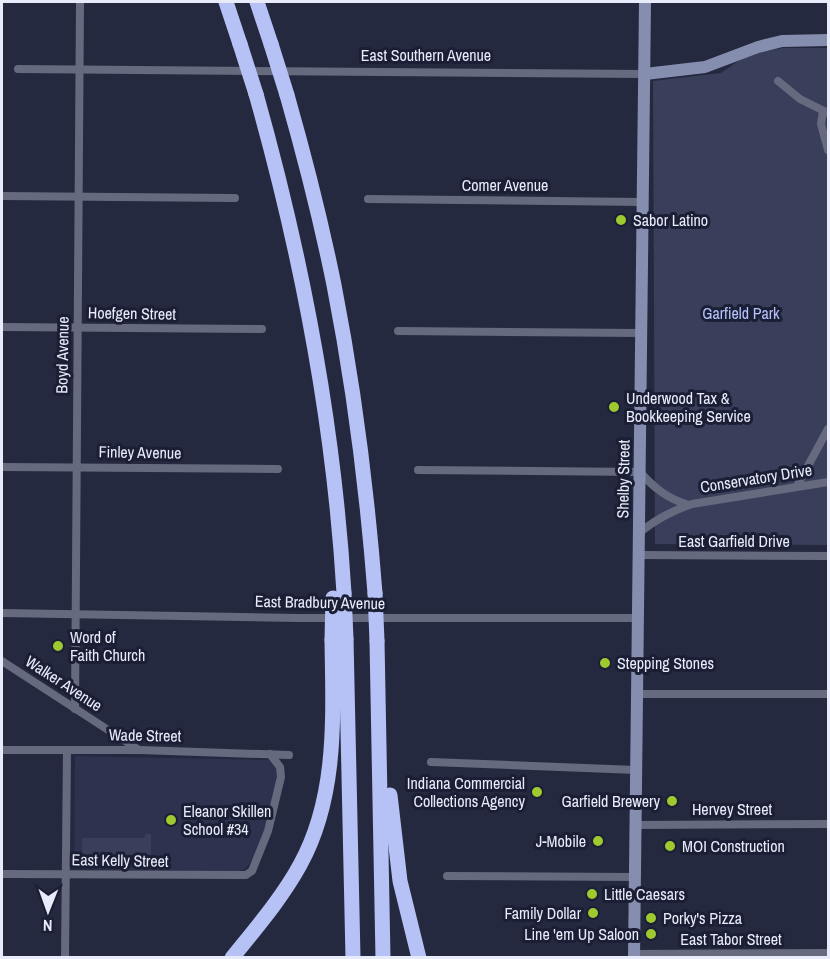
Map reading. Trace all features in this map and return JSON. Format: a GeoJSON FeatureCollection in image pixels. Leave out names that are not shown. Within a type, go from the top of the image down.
{"type":"FeatureCollection","features":[{"type":"Feature","properties":{"kind":"highway"},"geometry":{"type":"LineString","coordinates":[[226,2],[256,94],[293,239],[322,390],[334,476],[353,957]]}},
{"type":"Feature","properties":{"kind":"highway"},"geometry":{"type":"LineString","coordinates":[[257,2],[287,95],[312,187],[337,301],[362,458],[375,593],[384,957]]}},
{"type":"Feature","properties":{"kind":"highway"},"geometry":{"type":"LineString","coordinates":[[232,957],[290,882],[309,847],[319,821],[327,790],[331,759],[339,640]]}},
{"type":"Feature","properties":{"kind":"highway"},"geometry":{"type":"LineString","coordinates":[[378,679],[398,869],[407,915],[419,957]]}},
{"type":"Feature","properties":{"kind":"main road","name":"Shelby Street"},"geometry":{"type":"LineString","coordinates":[[634,956],[645,2]]}},
{"type":"Feature","properties":{"kind":"main road","name":"East Southern Avenue"},"geometry":{"type":"LineString","coordinates":[[645,74],[705,67],[782,41],[828,40]]}},
{"type":"Feature","properties":{"kind":"street","name":"Boyd Avenue"},"geometry":{"type":"LineString","coordinates":[[75,709],[80,2]]}},
{"type":"Feature","properties":{"kind":"street","name":"East Southern Avenue"},"geometry":{"type":"LineString","coordinates":[[18,69],[645,74]]}},
{"type":"Feature","properties":{"kind":"street"},"geometry":{"type":"LineString","coordinates":[[778,81],[800,99],[826,112],[821,124],[828,150]]}},
{"type":"Feature","properties":{"kind":"street"},"geometry":{"type":"LineString","coordinates":[[2,196],[235,198]]}},
{"type":"Feature","properties":{"kind":"street","name":"Comer Avenue"},"geometry":{"type":"LineString","coordinates":[[368,199],[643,202]]}},
{"type":"Feature","properties":{"kind":"street","name":"Hoefgen Street"},"geometry":{"type":"LineString","coordinates":[[2,327],[262,330]]}},
{"type":"Feature","properties":{"kind":"street"},"geometry":{"type":"LineString","coordinates":[[398,331],[641,333]]}},
{"type":"Feature","properties":{"kind":"street"},"geometry":{"type":"LineString","coordinates":[[797,486],[828,429]]}},
{"type":"Feature","properties":{"kind":"street","name":"Finley Avenue"},"geometry":{"type":"LineString","coordinates":[[2,466],[278,469]]}},
{"type":"Feature","properties":{"kind":"street"},"geometry":{"type":"LineString","coordinates":[[418,470],[640,472]]}},
{"type":"Feature","properties":{"kind":"street","name":"Conservatory Drive"},"geometry":{"type":"LineString","coordinates":[[640,472],[658,491],[675,501],[689,505]]}},
{"type":"Feature","properties":{"kind":"street","name":"Conservatory Drive"},"geometry":{"type":"LineString","coordinates":[[639,533],[670,511],[689,505],[828,482]]}},
{"type":"Feature","properties":{"kind":"street","name":"East Garfield Drive"},"geometry":{"type":"LineString","coordinates":[[639,555],[828,556]]}},
{"type":"Feature","properties":{"kind":"street","name":"East Bradbury Avenue"},"geometry":{"type":"LineString","coordinates":[[2,613],[297,618],[638,618]]}},
{"type":"Feature","properties":{"kind":"street","name":"Walker Avenue"},"geometry":{"type":"LineString","coordinates":[[2,661],[140,750]]}},
{"type":"Feature","properties":{"kind":"street"},"geometry":{"type":"LineString","coordinates":[[637,694],[828,694]]}},
{"type":"Feature","properties":{"kind":"street","name":"Wade Street"},"geometry":{"type":"LineString","coordinates":[[2,750],[140,750],[289,755]]}},
{"type":"Feature","properties":{"kind":"street"},"geometry":{"type":"LineString","coordinates":[[65,957],[67,750]]}},
{"type":"Feature","properties":{"kind":"street","name":"East Kelly Street"},"geometry":{"type":"LineString","coordinates":[[2,874],[246,875],[252,871],[272,820],[281,777],[280,768],[270,754]]}},
{"type":"Feature","properties":{"kind":"street"},"geometry":{"type":"LineString","coordinates":[[431,762],[636,770]]}},
{"type":"Feature","properties":{"kind":"street","name":"Hervey Street"},"geometry":{"type":"LineString","coordinates":[[636,825],[828,824]]}},
{"type":"Feature","properties":{"kind":"street"},"geometry":{"type":"LineString","coordinates":[[447,876],[635,877]]}},
{"type":"Feature","properties":{"kind":"street","name":"East Tabor Street"},"geometry":{"type":"LineString","coordinates":[[634,956],[828,954]]}},
{"type":"Feature","properties":{"kind":"shaded area","name":"Eleanor Skillen School #34"},"geometry":{"type":"Polygon","coordinates":[[[75,756],[269,760],[277,771],[277,780],[261,843],[253,859],[245,869],[238,872],[74,869],[75,756]]]}},
{"type":"Feature","properties":{"kind":"green space","name":"Garfield Park"},"geometry":{"type":"Polygon","coordinates":[[[783,48],[828,48],[828,545],[655,544],[653,81],[721,73],[747,55],[783,48]]]}},
{"type":"Feature","properties":{"kind":"green space"},"geometry":{"type":"Polygon","coordinates":[[[146,834],[151,834],[151,865],[82,864],[82,838],[144,838],[146,834]]]}},
{"type":"Feature","properties":{"kind":"place","name":"Sabor Latino"},"geometry":{"type":"Point","coordinates":[621,220]}},
{"type":"Feature","properties":{"kind":"place","name":"Underwood Tax & Bookkeeping Service"},"geometry":{"type":"Point","coordinates":[614,407]}},
{"type":"Feature","properties":{"kind":"place","name":"Word of Faith Church"},"geometry":{"type":"Point","coordinates":[58,646]}},
{"type":"Feature","properties":{"kind":"place","name":"Stepping Stones"},"geometry":{"type":"Point","coordinates":[605,663]}},
{"type":"Feature","properties":{"kind":"place","name":"Indiana Commercial Collections Agency"},"geometry":{"type":"Point","coordinates":[537,792]}},
{"type":"Feature","properties":{"kind":"place","name":"Garfield Brewery"},"geometry":{"type":"Point","coordinates":[672,801]}},
{"type":"Feature","properties":{"kind":"place","name":"Eleanor Skillen School #34"},"geometry":{"type":"Point","coordinates":[171,820]}},
{"type":"Feature","properties":{"kind":"place","name":"J-Mobile"},"geometry":{"type":"Point","coordinates":[598,841]}},
{"type":"Feature","properties":{"kind":"place","name":"MOI Construction"},"geometry":{"type":"Point","coordinates":[670,846]}},
{"type":"Feature","properties":{"kind":"place","name":"Little Caesars"},"geometry":{"type":"Point","coordinates":[592,894]}},
{"type":"Feature","properties":{"kind":"place","name":"Family Dollar"},"geometry":{"type":"Point","coordinates":[593,913]}},
{"type":"Feature","properties":{"kind":"place","name":"Porky's Pizza"},"geometry":{"type":"Point","coordinates":[651,918]}},
{"type":"Feature","properties":{"kind":"place","name":"Line 'em Up Saloon"},"geometry":{"type":"Point","coordinates":[651,934]}}]}
